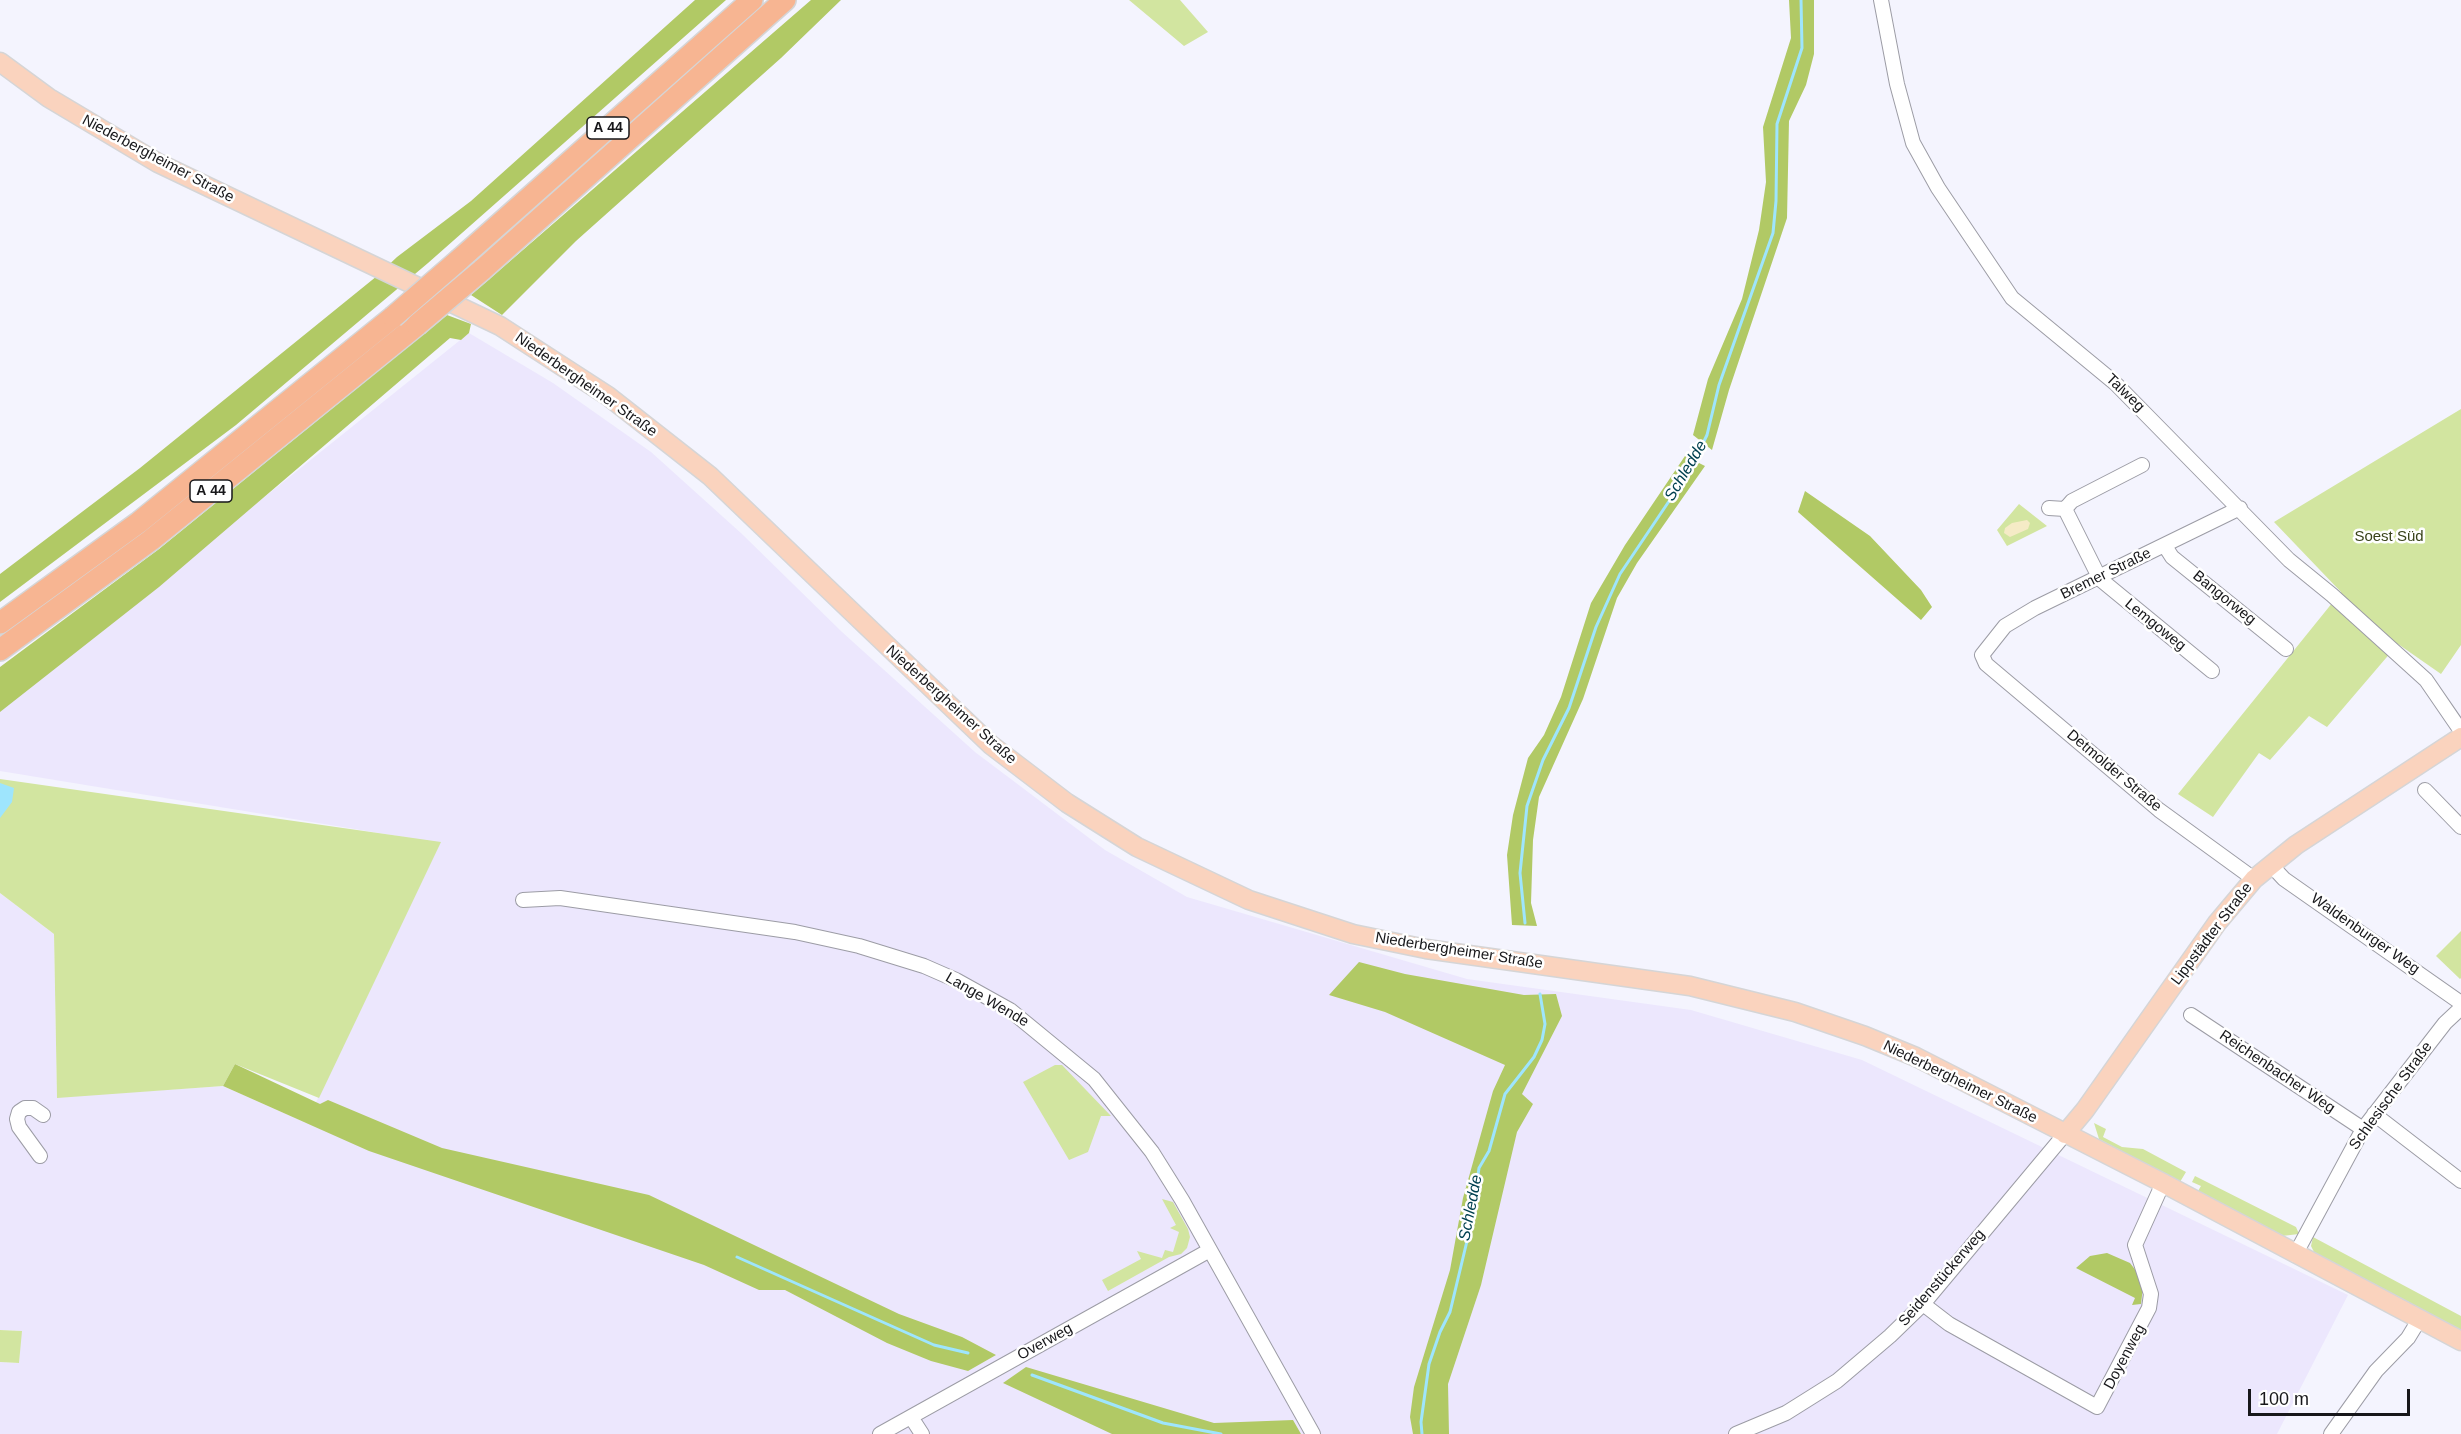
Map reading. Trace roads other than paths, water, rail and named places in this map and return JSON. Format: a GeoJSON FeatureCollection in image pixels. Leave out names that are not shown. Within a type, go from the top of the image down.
{"type":"FeatureCollection","features":[{"type":"Feature","properties":{"kind":"highway","name":"A 44"},"geometry":{"type":"LineString","coordinates":[[0,623],[138,523],[393,317],[753,0]]}},
{"type":"Feature","properties":{"kind":"highway","name":"A 44"},"geometry":{"type":"LineString","coordinates":[[0,650],[151,540],[417,325],[482,270],[785,0]]}},
{"type":"Feature","properties":{"kind":"main road","name":"Niederbergheimer Straße"},"geometry":{"type":"LineString","coordinates":[[0,62],[49,98],[158,163],[500,326],[608,396],[710,476],[991,745],[1067,803],[1137,847],[1249,900],[1353,934],[1426,949],[1690,986],[1795,1011],[1865,1036],[1916,1057],[2163,1183],[2461,1341]]}},
{"type":"Feature","properties":{"kind":"main road","name":"Lippstädter Straße"},"geometry":{"type":"LineString","coordinates":[[2065,1134],[2085,1110],[2217,923],[2254,879],[2270,864],[2461,737]]}},
{"type":"Feature","properties":{"kind":"street","name":"Talweg"},"geometry":{"type":"LineString","coordinates":[[1881,0],[1897,84],[1913,143],[1924,166],[1995,276],[2031,316],[2092,362],[2115,383],[2289,560],[2332,595],[2426,680],[2461,731]]}},
{"type":"Feature","properties":{"kind":"street"},"geometry":{"type":"LineString","coordinates":[[2065,509],[2072,501],[2142,465]]}},
{"type":"Feature","properties":{"kind":"street"},"geometry":{"type":"LineString","coordinates":[[2049,508],[2065,509]]}},
{"type":"Feature","properties":{"kind":"street","name":"Bremer Straße"},"geometry":{"type":"LineString","coordinates":[[1982,655],[2005,626],[2035,608],[2100,579],[2240,508]]}},
{"type":"Feature","properties":{"kind":"street"},"geometry":{"type":"LineString","coordinates":[[2065,509],[2100,579]]}},
{"type":"Feature","properties":{"kind":"street","name":"Bangorweg"},"geometry":{"type":"LineString","coordinates":[[2165,546],[2172,557],[2286,649]]}},
{"type":"Feature","properties":{"kind":"street","name":"Lemgoweg"},"geometry":{"type":"LineString","coordinates":[[2100,579],[2212,671]]}},
{"type":"Feature","properties":{"kind":"street","name":"Detmolder Straße"},"geometry":{"type":"LineString","coordinates":[[1982,655],[1986,664],[2159,810],[2254,879]]}},
{"type":"Feature","properties":{"kind":"street"},"geometry":{"type":"LineString","coordinates":[[2426,790],[2461,827]]}},
{"type":"Feature","properties":{"kind":"street","name":"Waldenburger Weg"},"geometry":{"type":"LineString","coordinates":[[2270,864],[2284,879],[2461,1005]]}},
{"type":"Feature","properties":{"kind":"street","name":"Lange Wende"},"geometry":{"type":"LineString","coordinates":[[523,900],[560,898],[795,932],[859,946],[924,966],[956,980],[1010,1010],[1094,1079],[1152,1152],[1313,1434]]}},
{"type":"Feature","properties":{"kind":"street","name":"Schlesische Straße"},"geometry":{"type":"LineString","coordinates":[[2295,1255],[2363,1129],[2461,1005]]}},
{"type":"Feature","properties":{"kind":"street","name":"Reichenbacher Weg"},"geometry":{"type":"LineString","coordinates":[[2191,1015],[2363,1129]]}},
{"type":"Feature","properties":{"kind":"street"},"geometry":{"type":"LineString","coordinates":[[40,1156],[19,1127],[17,1119],[19,1112],[26,1108],[33,1108],[43,1115]]}},
{"type":"Feature","properties":{"kind":"street"},"geometry":{"type":"LineString","coordinates":[[2374,1114],[2461,1181]]}},
{"type":"Feature","properties":{"kind":"street","name":"Seidenstückerweg"},"geometry":{"type":"LineString","coordinates":[[1736,1434],[1786,1413],[1837,1381],[1923,1304],[2065,1134]]}},
{"type":"Feature","properties":{"kind":"street","name":"Doyenweg"},"geometry":{"type":"LineString","coordinates":[[1923,1304],[1949,1324],[2097,1407],[2146,1316],[2151,1300],[2147,1275],[2135,1245],[2163,1183]]}},
{"type":"Feature","properties":{"kind":"street","name":"Overweg"},"geometry":{"type":"LineString","coordinates":[[880,1434],[1210,1250]]}},
{"type":"Feature","properties":{"kind":"street"},"geometry":{"type":"LineString","coordinates":[[2331,1434],[2376,1371],[2408,1338],[2419,1320]]}},
{"type":"Feature","properties":{"kind":"street"},"geometry":{"type":"LineString","coordinates":[[911,1417],[922,1434]]}},
{"type":"Feature","properties":{"kind":"water"},"geometry":{"type":"Polygon","coordinates":[[[0,783],[14,788],[12,802],[0,818],[0,783]]]}},
{"type":"Feature","properties":{"kind":"waterway","name":"Schledde"},"geometry":{"type":"LineString","coordinates":[[1525,923],[1520,873],[1527,806],[1543,760],[1569,708],[1596,627],[1620,574],[1690,470],[1707,435],[1719,385],[1773,233],[1776,201],[1777,124],[1802,48],[1801,0]]}},
{"type":"Feature","properties":{"kind":"waterway","name":"Schledde"},"geometry":{"type":"LineString","coordinates":[[1422,1434],[1421,1422],[1429,1364],[1450,1312],[1467,1241],[1466,1223],[1474,1203],[1479,1168],[1489,1151],[1505,1094],[1534,1057],[1542,1040],[1545,1024],[1540,994]]}},
{"type":"Feature","properties":{"kind":"waterway"},"geometry":{"type":"LineString","coordinates":[[737,1257],[934,1345],[968,1353]]}},
{"type":"Feature","properties":{"kind":"waterway"},"geometry":{"type":"LineString","coordinates":[[1032,1375],[1163,1423],[1221,1434]]}},
{"type":"Feature","properties":{"kind":"park label","name":"Soest Süd"},"geometry":{"type":"Point","coordinates":[2389,537]}}]}
